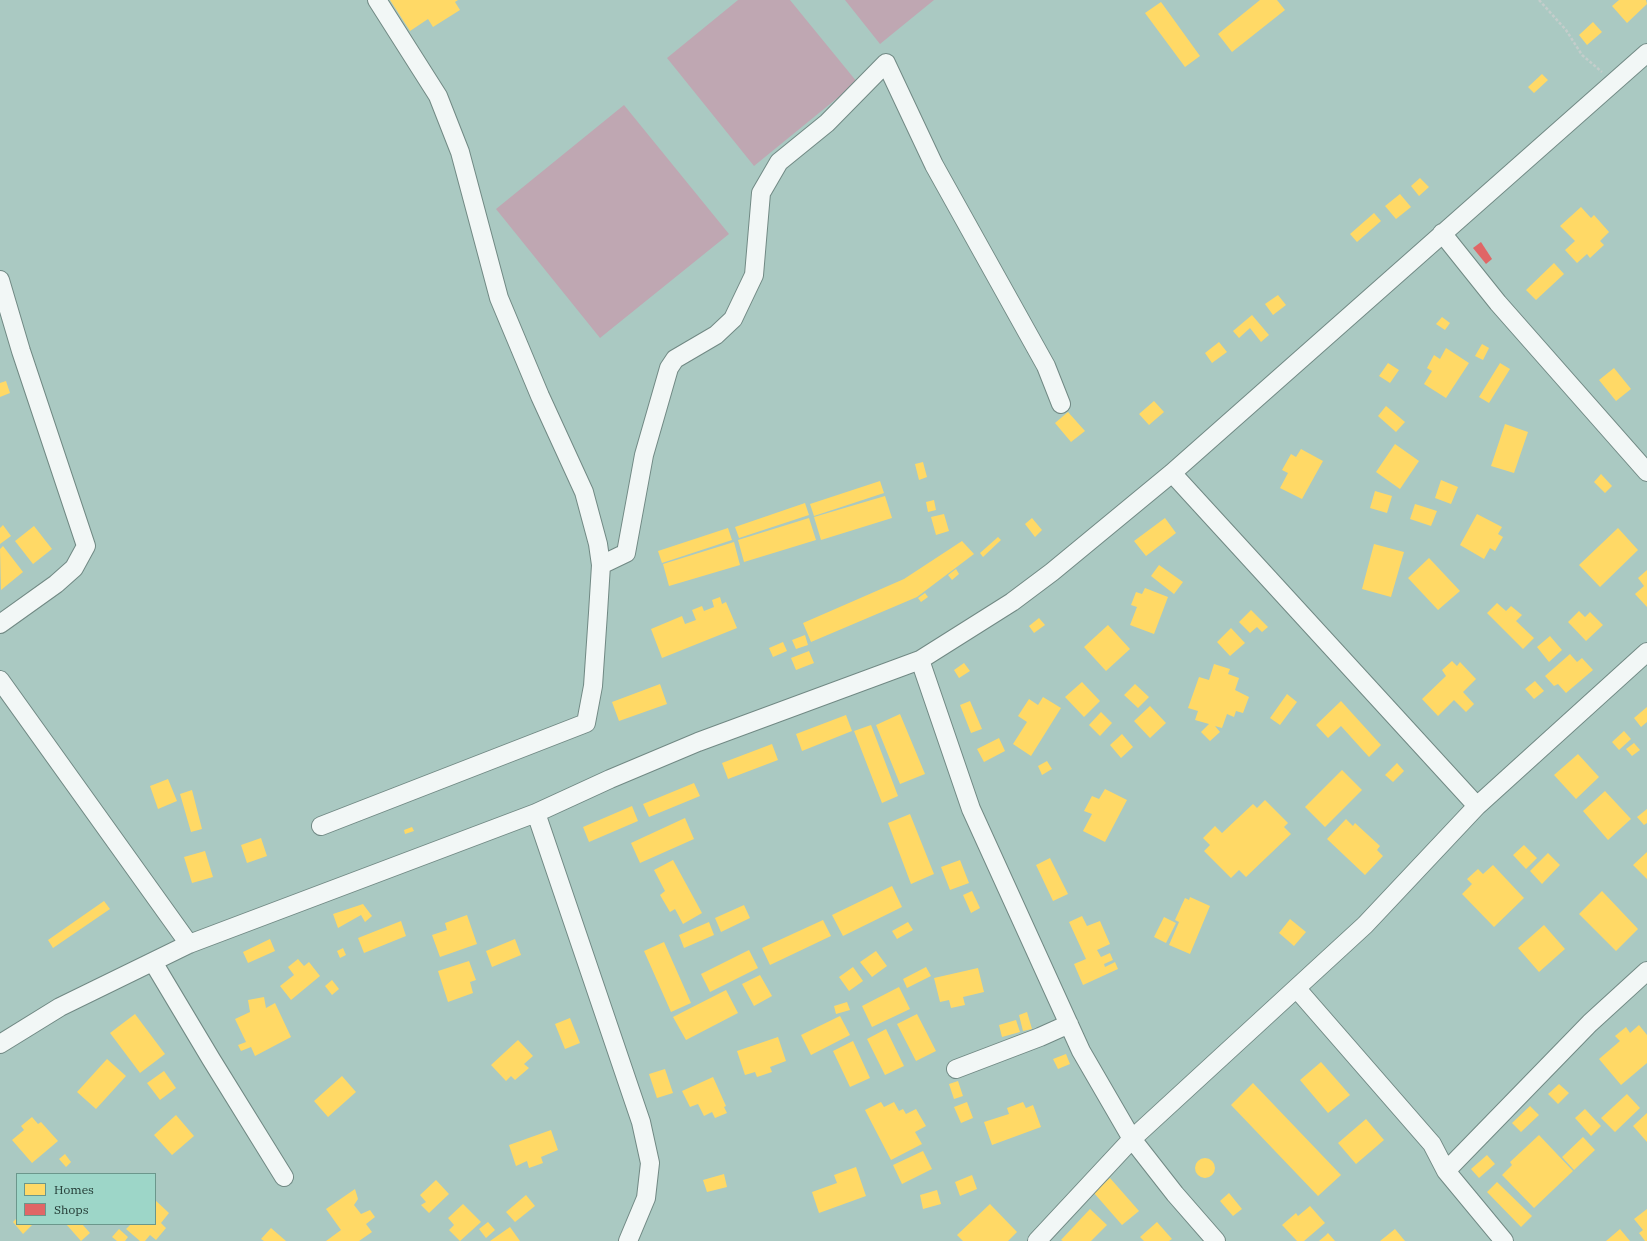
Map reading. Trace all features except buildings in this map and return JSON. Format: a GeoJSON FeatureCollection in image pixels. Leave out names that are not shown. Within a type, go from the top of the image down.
{"type":"FeatureCollection","features":[{"type":"Feature","properties":{"kind":"street"},"geometry":{"type":"LineString","coordinates":[[321,826],[586,723],[593,686],[601,565],[598,544],[584,492],[540,396],[499,298],[460,152],[438,96],[376,0]]}},
{"type":"Feature","properties":{"kind":"street"},"geometry":{"type":"LineString","coordinates":[[0,1044],[60,1007],[189,944],[536,813],[610,779],[698,742],[920,660],[1012,602],[1052,572],[1172,474],[1442,233],[1647,53]]}},
{"type":"Feature","properties":{"kind":"street"},"geometry":{"type":"LineString","coordinates":[[601,565],[626,553],[644,455],[669,368],[675,359],[716,335],[733,319],[754,275],[761,193],[779,162],[827,123],[886,63],[934,165],[972,230],[1007,300],[1046,366],[1061,404]]}},
{"type":"Feature","properties":{"kind":"street"},"geometry":{"type":"LineString","coordinates":[[1442,233],[1498,303],[1647,472]]}},
{"type":"Feature","properties":{"kind":"street"},"geometry":{"type":"LineString","coordinates":[[0,280],[20,351],[86,546],[74,568],[56,584],[0,624]]}},
{"type":"Feature","properties":{"kind":"street"},"geometry":{"type":"LineString","coordinates":[[1172,474],[1477,806]]}},
{"type":"Feature","properties":{"kind":"street"},"geometry":{"type":"LineString","coordinates":[[1037,1241],[1132,1139],[1365,925],[1477,806],[1647,652]]}},
{"type":"Feature","properties":{"kind":"street"},"geometry":{"type":"LineString","coordinates":[[920,660],[971,809],[1081,1051],[1132,1139],[1175,1194],[1216,1241]]}},
{"type":"Feature","properties":{"kind":"street"},"geometry":{"type":"LineString","coordinates":[[0,680],[189,944]]}},
{"type":"Feature","properties":{"kind":"street"},"geometry":{"type":"LineString","coordinates":[[536,813],[642,1122],[650,1163],[646,1198],[628,1241]]}},
{"type":"Feature","properties":{"kind":"street"},"geometry":{"type":"LineString","coordinates":[[153,962],[284,1177]]}},
{"type":"Feature","properties":{"kind":"street"},"geometry":{"type":"LineString","coordinates":[[1446,1171],[1590,1023],[1647,971]]}},
{"type":"Feature","properties":{"kind":"street"},"geometry":{"type":"LineString","coordinates":[[1297,989],[1432,1144],[1446,1171],[1504,1241]]}},
{"type":"Feature","properties":{"kind":"street"},"geometry":{"type":"LineString","coordinates":[[956,1069],[1040,1037],[1069,1024]]}},
{"type":"Feature","properties":{"kind":"path"},"geometry":{"type":"LineString","coordinates":[[1539,0],[1566,30],[1582,55],[1614,83]]}},
{"type":"Feature","properties":{"kind":"shaded area"},"geometry":{"type":"Polygon","coordinates":[[[738,0],[790,0],[857,82],[754,166],[667,58],[738,0]]]}},
{"type":"Feature","properties":{"kind":"shaded area"},"geometry":{"type":"Polygon","coordinates":[[[845,0],[934,0],[880,44],[845,0]]]}},
{"type":"Feature","properties":{"kind":"shaded area"},"geometry":{"type":"Polygon","coordinates":[[[624,105],[729,234],[600,338],[496,209],[624,105]]]}}]}
